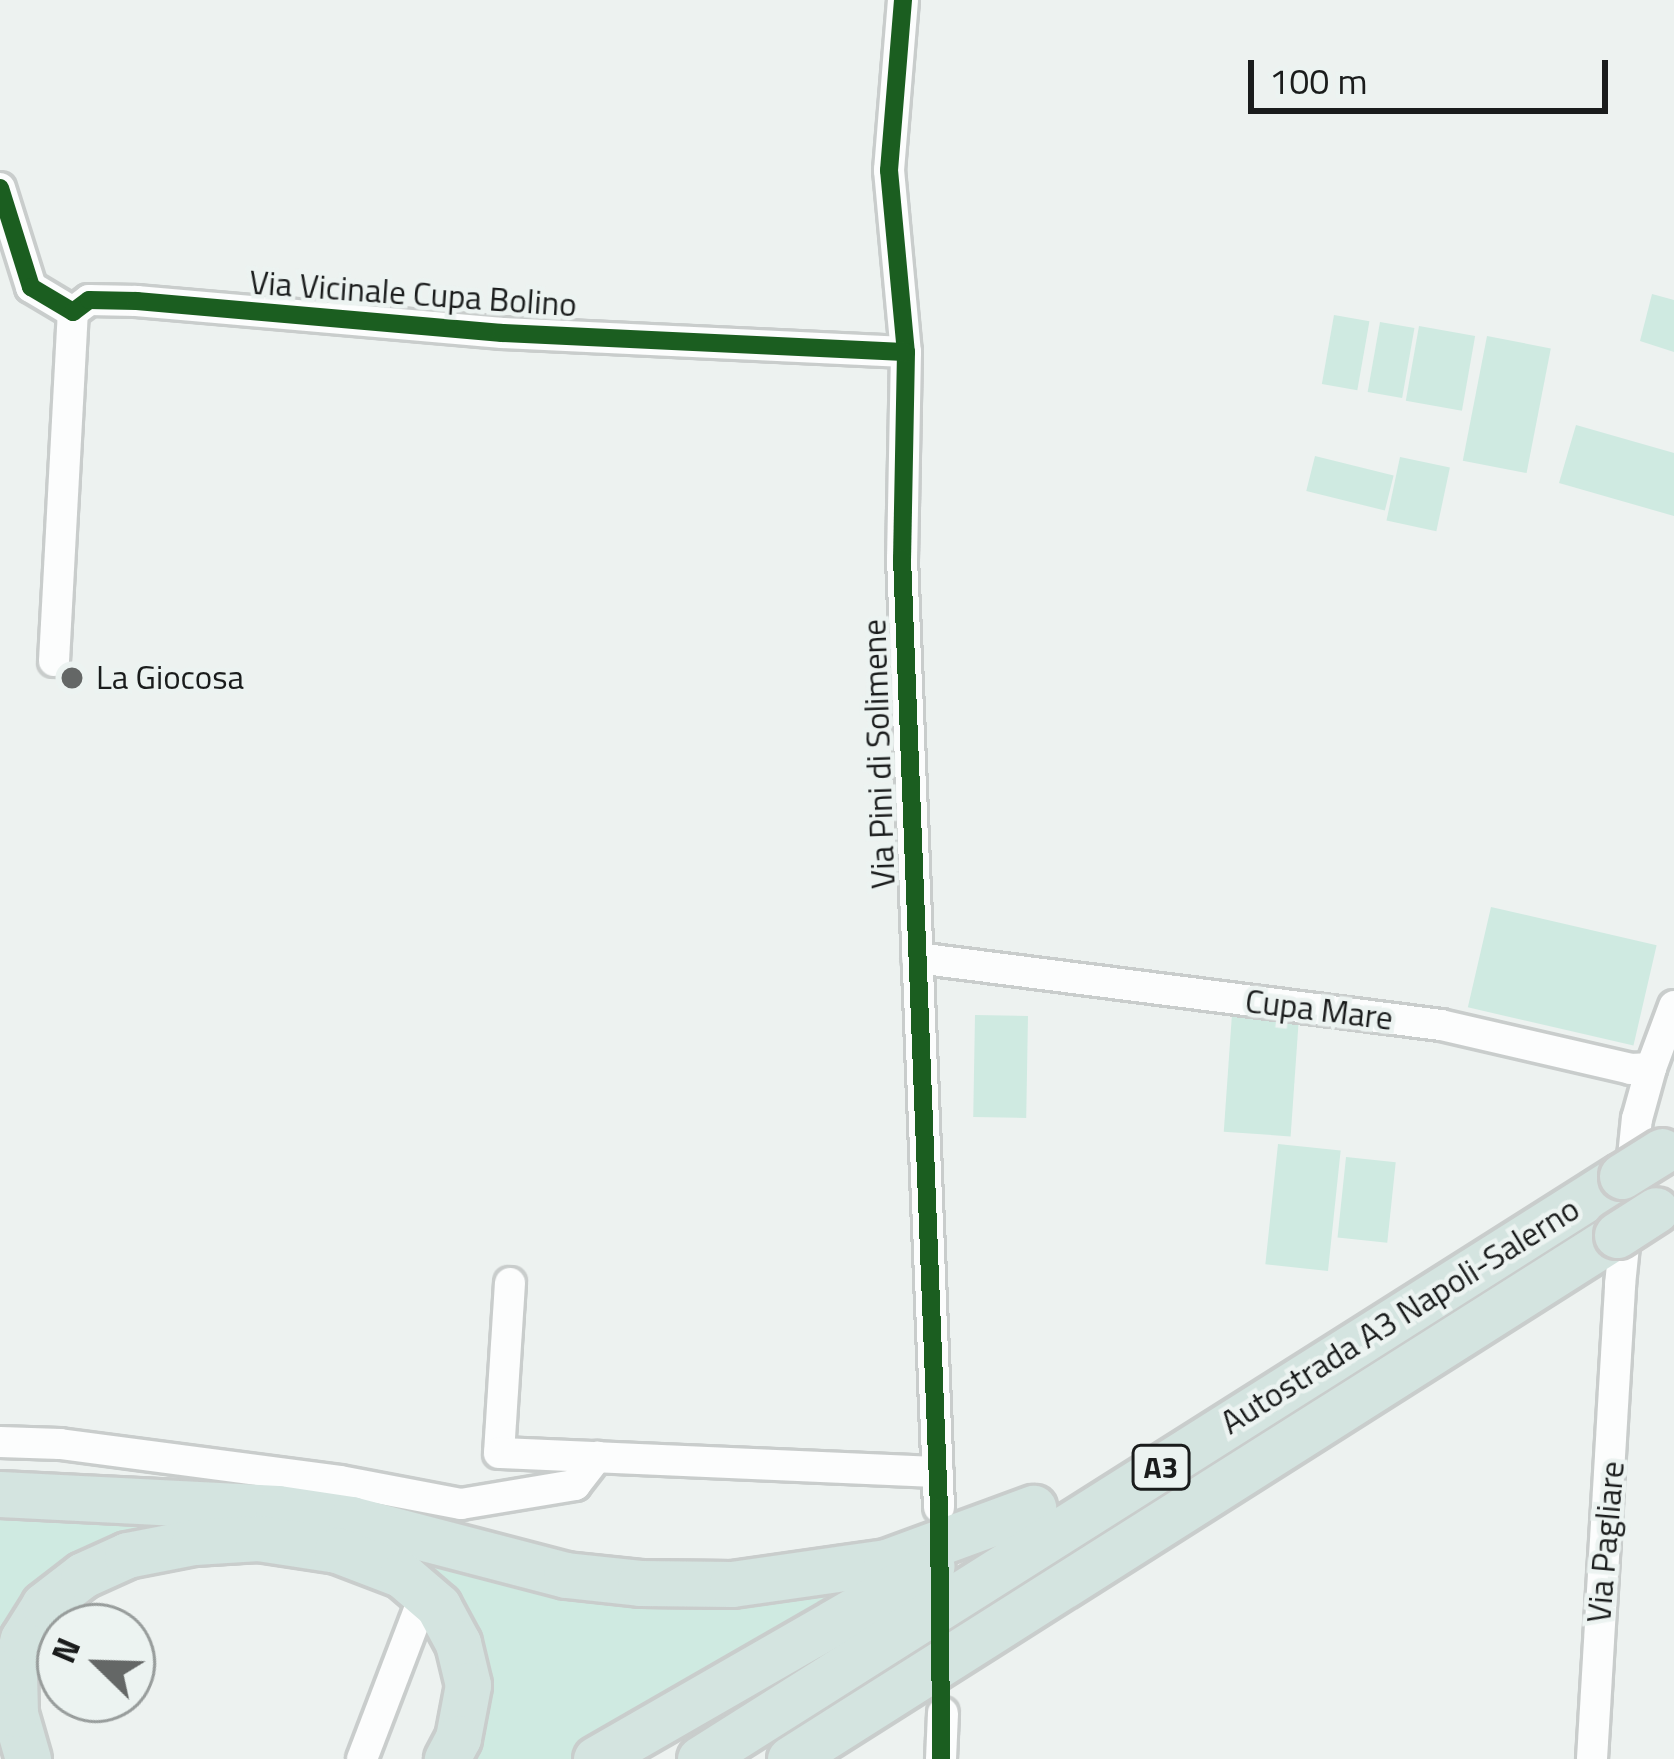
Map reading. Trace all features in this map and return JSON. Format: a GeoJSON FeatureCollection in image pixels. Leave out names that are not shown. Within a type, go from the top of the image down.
{"type":"FeatureCollection","features":[{"type":"Feature","properties":{"kind":"highway","name":"Autostrada A3 Napoli-Salerno"},"geometry":{"type":"LineString","coordinates":[[700,1759],[1668,1147]]}},
{"type":"Feature","properties":{"kind":"highway","name":"Autostrada A3 Napoli-Salerno"},"geometry":{"type":"LineString","coordinates":[[790,1759],[1665,1205]]}},
{"type":"Feature","properties":{"kind":"highway"},"geometry":{"type":"LineString","coordinates":[[596,1759],[1182,1426],[1343,1352]]}},
{"type":"Feature","properties":{"kind":"highway"},"geometry":{"type":"LineString","coordinates":[[0,1494],[278,1508],[351,1519],[566,1575],[640,1583],[733,1584],[886,1562],[1033,1508]]}},
{"type":"Feature","properties":{"kind":"highway"},"geometry":{"type":"LineString","coordinates":[[28,1759],[15,1714],[14,1672],[23,1639],[44,1605],[83,1575],[127,1556],[194,1542],[258,1538],[337,1550],[403,1575],[438,1606],[458,1643],[468,1685],[458,1738],[447,1759]]}},
{"type":"Feature","properties":{"kind":"street","name":"Via Pini di Solimene"},"geometry":{"type":"LineString","coordinates":[[903,0],[889,170],[906,352],[902,558],[939,1507]]}},
{"type":"Feature","properties":{"kind":"street"},"geometry":{"type":"LineString","coordinates":[[0,188],[31,287],[73,312],[54,661]]}},
{"type":"Feature","properties":{"kind":"street","name":"Via Vicinale Cupa Bolino"},"geometry":{"type":"LineString","coordinates":[[73,312],[89,300],[137,301],[502,333],[906,352]]}},
{"type":"Feature","properties":{"kind":"street","name":"Cupa Mare"},"geometry":{"type":"LineString","coordinates":[[917,958],[1442,1024],[1594,1062],[1651,1068]]}},
{"type":"Feature","properties":{"kind":"street"},"geometry":{"type":"LineString","coordinates":[[1651,1068],[1674,1006]]}},
{"type":"Feature","properties":{"kind":"street","name":"Via Pagliare"},"geometry":{"type":"LineString","coordinates":[[1592,1759],[1618,1324],[1637,1119],[1651,1068]]}},
{"type":"Feature","properties":{"kind":"street"},"geometry":{"type":"LineString","coordinates":[[509,1283],[500,1454],[938,1472]]}},
{"type":"Feature","properties":{"kind":"street"},"geometry":{"type":"LineString","coordinates":[[0,1442],[60,1444],[340,1480],[457,1514],[574,1485],[597,1457]]}},
{"type":"Feature","properties":{"kind":"street"},"geometry":{"type":"LineString","coordinates":[[362,1759],[419,1610]]}},
{"type":"Feature","properties":{"kind":"street"},"geometry":{"type":"LineString","coordinates":[[941,1759],[943,1713]]}},
{"type":"Feature","properties":{"kind":"green space"},"geometry":{"type":"Polygon","coordinates":[[[1652,294],[1674,300],[1674,352],[1640,341],[1652,294]]]}},
{"type":"Feature","properties":{"kind":"green space"},"geometry":{"type":"Polygon","coordinates":[[[1334,315],[1369,321],[1357,390],[1322,384],[1334,315]]]}},
{"type":"Feature","properties":{"kind":"green space"},"geometry":{"type":"Polygon","coordinates":[[[1380,322],[1414,328],[1402,398],[1368,392],[1380,322]]]}},
{"type":"Feature","properties":{"kind":"green space"},"geometry":{"type":"Polygon","coordinates":[[[1419,326],[1475,336],[1462,411],[1406,401],[1419,326]]]}},
{"type":"Feature","properties":{"kind":"green space"},"geometry":{"type":"Polygon","coordinates":[[[1487,336],[1551,348],[1527,473],[1463,461],[1487,336]]]}},
{"type":"Feature","properties":{"kind":"green space"},"geometry":{"type":"Polygon","coordinates":[[[1576,425],[1674,453],[1674,516],[1559,483],[1576,425]]]}},
{"type":"Feature","properties":{"kind":"green space"},"geometry":{"type":"Polygon","coordinates":[[[1315,456],[1394,476],[1385,511],[1306,491],[1315,456]]]}},
{"type":"Feature","properties":{"kind":"green space"},"geometry":{"type":"Polygon","coordinates":[[[1400,457],[1450,468],[1436,531],[1386,521],[1400,457]]]}},
{"type":"Feature","properties":{"kind":"green space"},"geometry":{"type":"Polygon","coordinates":[[[1491,907],[1657,945],[1633,1046],[1468,1007],[1491,907]]]}},
{"type":"Feature","properties":{"kind":"green space"},"geometry":{"type":"Polygon","coordinates":[[[1232,1014],[1299,1019],[1291,1136],[1224,1132],[1232,1014]]]}},
{"type":"Feature","properties":{"kind":"green space"},"geometry":{"type":"Polygon","coordinates":[[[975,1015],[1028,1016],[1026,1118],[973,1117],[975,1015]]]}},
{"type":"Feature","properties":{"kind":"green space"},"geometry":{"type":"Polygon","coordinates":[[[1278,1144],[1341,1151],[1328,1271],[1265,1264],[1278,1144]]]}},
{"type":"Feature","properties":{"kind":"green space"},"geometry":{"type":"Polygon","coordinates":[[[1346,1157],[1396,1162],[1387,1243],[1338,1238],[1346,1157]]]}},
{"type":"Feature","properties":{"kind":"green space"},"geometry":{"type":"Polygon","coordinates":[[[0,1508],[867,1583],[574,1759],[460,1759],[429,1581],[138,1541],[62,1603],[36,1603],[36,1625],[0,1654],[0,1508]]]}},
{"type":"Feature","properties":{"kind":"cycle path"},"geometry":{"type":"LineString","coordinates":[[903,0],[889,170],[906,352],[902,558],[939,1507],[941,1759]]}},
{"type":"Feature","properties":{"kind":"cycle path"},"geometry":{"type":"LineString","coordinates":[[0,188],[31,287],[73,312],[89,300],[137,301],[502,333],[906,352]]}},
{"type":"Feature","properties":{"kind":"place","name":"La Giocosa"},"geometry":{"type":"Point","coordinates":[72,678]}}]}
